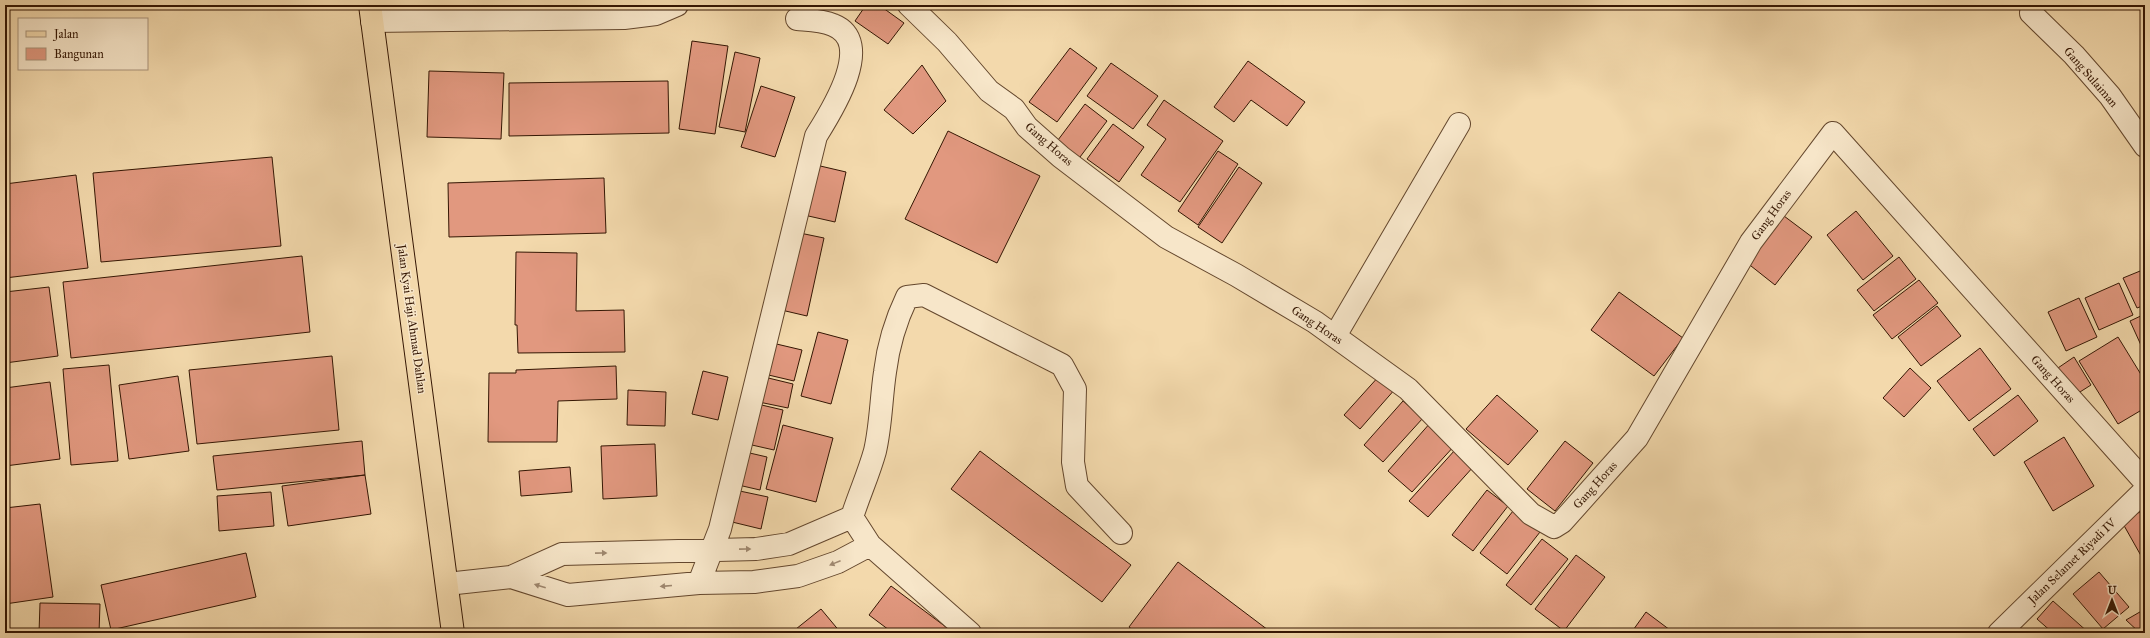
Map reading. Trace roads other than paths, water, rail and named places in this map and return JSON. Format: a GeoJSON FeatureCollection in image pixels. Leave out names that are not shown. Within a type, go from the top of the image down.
{"type":"FeatureCollection","features":[{"type":"Feature","properties":{"kind":"main road","name":"Jalan Kyai Haji Ahmad Dahlan"},"geometry":{"type":"LineString","coordinates":[[371,13],[454,633]]}},
{"type":"Feature","properties":{"kind":"street"},"geometry":{"type":"LineString","coordinates":[[371,13],[624,18],[656,14],[677,5]]}},
{"type":"Feature","properties":{"kind":"street","name":"Gang Horas"},"geometry":{"type":"LineString","coordinates":[[909,5],[947,42],[989,91],[1014,110],[1027,127],[1061,157],[1166,237],[1236,274],[1315,322],[1408,389],[1531,514],[1554,527],[1562,522],[1637,438],[1751,242],[1833,133],[2145,482]]}},
{"type":"Feature","properties":{"kind":"street","name":"Gang Sulaiman"},"geometry":{"type":"LineString","coordinates":[[2031,13],[2074,55],[2110,96],[2145,146]]}},
{"type":"Feature","properties":{"kind":"street"},"geometry":{"type":"LineString","coordinates":[[699,583],[720,529],[816,136],[836,104],[847,76],[852,52],[847,36],[834,25],[812,20],[797,19]]}},
{"type":"Feature","properties":{"kind":"street"},"geometry":{"type":"LineString","coordinates":[[1335,336],[1460,124]]}},
{"type":"Feature","properties":{"kind":"street"},"geometry":{"type":"LineString","coordinates":[[447,584],[512,578],[562,554],[756,549],[789,544],[852,517],[875,451],[882,409],[888,350],[900,312],[908,297],[924,295],[1062,365],[1075,389],[1074,462],[1077,486],[1121,533]]}},
{"type":"Feature","properties":{"kind":"street","name":"Jalan Selamet Riyadi IV"},"geometry":{"type":"LineString","coordinates":[[1999,633],[2145,490]]}},
{"type":"Feature","properties":{"kind":"street"},"geometry":{"type":"LineString","coordinates":[[852,517],[870,545],[970,633]]}},
{"type":"Feature","properties":{"kind":"street"},"geometry":{"type":"LineString","coordinates":[[512,578],[568,595],[699,583],[754,582],[798,576],[838,562],[870,545]]}}]}
